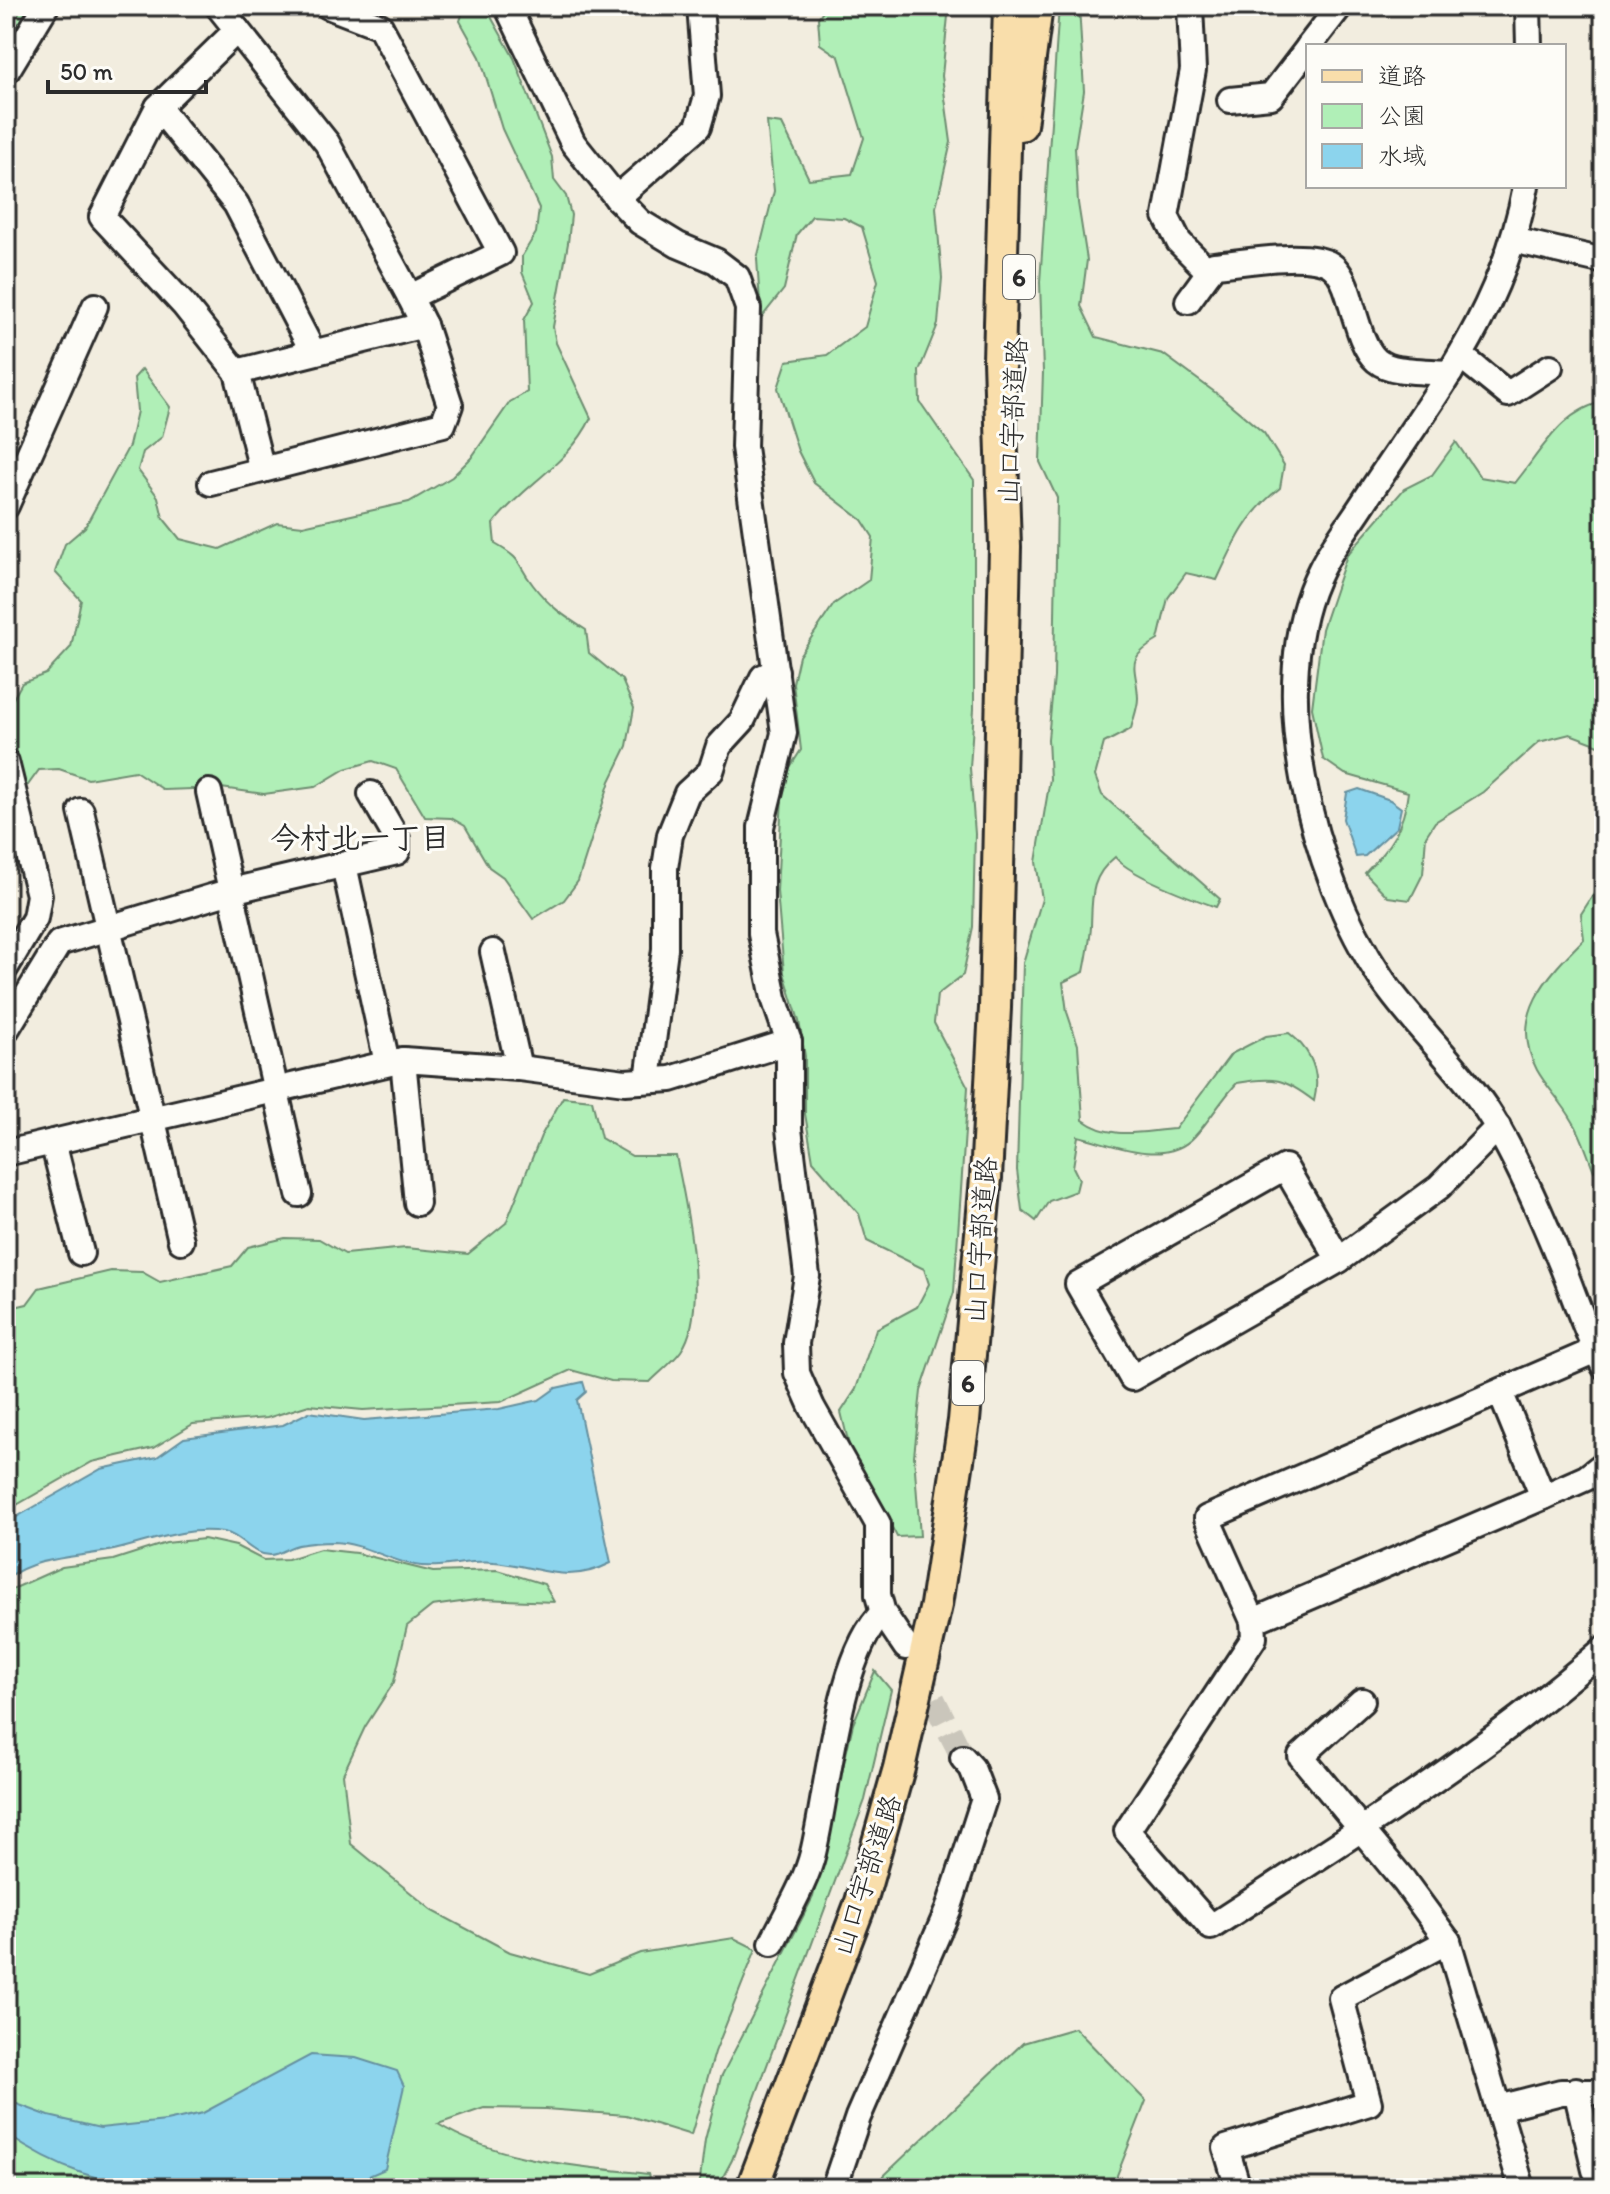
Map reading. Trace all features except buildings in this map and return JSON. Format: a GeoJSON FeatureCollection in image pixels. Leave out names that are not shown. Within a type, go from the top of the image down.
{"type":"FeatureCollection","features":[{"type":"Feature","properties":{"kind":"main road","name":"山口宇部道路"},"geometry":{"type":"LineString","coordinates":[[1005,547],[999,360],[1007,6]]}},
{"type":"Feature","properties":{"kind":"main road","name":"山口宇部道路"},"geometry":{"type":"LineString","coordinates":[[752,2188],[861,1902],[917,1698],[953,1509],[973,1336],[994,1023],[1005,547],[1018,363],[1025,6]]}},
{"type":"Feature","properties":{"kind":"main road"},"geometry":{"type":"LineString","coordinates":[[1021,125],[1037,6]]}},
{"type":"Feature","properties":{"kind":"street"},"geometry":{"type":"LineString","coordinates":[[6,72],[46,6]]}},
{"type":"Feature","properties":{"kind":"street"},"geometry":{"type":"LineString","coordinates":[[328,6],[380,26],[501,253],[410,297]]}},
{"type":"Feature","properties":{"kind":"street"},"geometry":{"type":"LineString","coordinates":[[507,6],[573,143],[640,222],[678,245],[716,261],[737,277],[748,308],[744,447],[784,733],[761,827],[761,934],[774,998],[789,1042],[789,1129],[807,1276],[796,1343],[797,1373],[812,1407],[878,1524],[878,1595],[883,1613],[906,1647]]}},
{"type":"Feature","properties":{"kind":"street"},"geometry":{"type":"LineString","coordinates":[[617,198],[698,127],[707,96],[700,6]]}},
{"type":"Feature","properties":{"kind":"street"},"geometry":{"type":"LineString","coordinates":[[1190,6],[1193,70],[1166,216],[1179,242],[1209,272]]}},
{"type":"Feature","properties":{"kind":"street"},"geometry":{"type":"LineString","coordinates":[[1311,44],[1340,6]]}},
{"type":"Feature","properties":{"kind":"street"},"geometry":{"type":"LineString","coordinates":[[1528,6],[1529,44]]}},
{"type":"Feature","properties":{"kind":"street"},"geometry":{"type":"LineString","coordinates":[[211,483],[443,424],[450,405],[424,325],[327,143],[232,16],[158,107],[102,217],[184,305],[237,372],[262,470]]}},
{"type":"Feature","properties":{"kind":"street"},"geometry":{"type":"LineString","coordinates":[[1230,100],[1271,96],[1306,51]]}},
{"type":"Feature","properties":{"kind":"street"},"geometry":{"type":"LineString","coordinates":[[158,107],[236,204],[313,352]]}},
{"type":"Feature","properties":{"kind":"street"},"geometry":{"type":"LineString","coordinates":[[1526,188],[1498,286],[1456,364],[1321,569],[1299,629],[1292,689],[1307,786],[1327,873],[1342,913],[1383,981],[1452,1064],[1498,1127],[1540,1211],[1600,1358],[1501,1394],[1207,1518],[1253,1621],[1254,1638],[1127,1831],[1211,1927],[1534,1710],[1604,1649]]}},
{"type":"Feature","properties":{"kind":"street"},"geometry":{"type":"LineString","coordinates":[[1513,240],[1604,261]]}},
{"type":"Feature","properties":{"kind":"street"},"geometry":{"type":"LineString","coordinates":[[1188,301],[1214,265],[1300,258],[1333,265],[1346,285],[1363,347],[1372,360],[1396,370],[1456,364],[1508,394],[1550,367]]}},
{"type":"Feature","properties":{"kind":"street"},"geometry":{"type":"LineString","coordinates":[[8,497],[95,306]]}},
{"type":"Feature","properties":{"kind":"street"},"geometry":{"type":"LineString","coordinates":[[237,372],[424,325]]}},
{"type":"Feature","properties":{"kind":"street"},"geometry":{"type":"LineString","coordinates":[[648,1080],[665,949],[665,868],[670,835],[687,793],[711,771],[719,746],[742,721],[763,677],[776,671]]}},
{"type":"Feature","properties":{"kind":"street"},"geometry":{"type":"LineString","coordinates":[[6,762],[39,895],[35,918],[6,967]]}},
{"type":"Feature","properties":{"kind":"street"},"geometry":{"type":"LineString","coordinates":[[209,792],[299,1194]]}},
{"type":"Feature","properties":{"kind":"street"},"geometry":{"type":"LineString","coordinates":[[6,1030],[59,943],[231,891],[397,852],[397,839],[371,794]]}},
{"type":"Feature","properties":{"kind":"street"},"geometry":{"type":"LineString","coordinates":[[81,811],[181,1241]]}},
{"type":"Feature","properties":{"kind":"street"},"geometry":{"type":"LineString","coordinates":[[344,865],[395,1061],[417,1203]]}},
{"type":"Feature","properties":{"kind":"street"},"geometry":{"type":"LineString","coordinates":[[493,952],[519,1068]]}},
{"type":"Feature","properties":{"kind":"street"},"geometry":{"type":"LineString","coordinates":[[6,1153],[275,1092],[395,1061],[519,1068],[625,1082],[671,1079],[789,1042]]}},
{"type":"Feature","properties":{"kind":"street"},"geometry":{"type":"LineString","coordinates":[[1339,1260],[1285,1167],[1078,1284],[1132,1378],[1339,1260],[1439,1187],[1498,1127]]}},
{"type":"Feature","properties":{"kind":"street"},"geometry":{"type":"LineString","coordinates":[[53,1142],[81,1253]]}},
{"type":"Feature","properties":{"kind":"street"},"geometry":{"type":"LineString","coordinates":[[1501,1394],[1543,1497]]}},
{"type":"Feature","properties":{"kind":"street"},"geometry":{"type":"LineString","coordinates":[[1253,1621],[1586,1478],[1604,1464]]}},
{"type":"Feature","properties":{"kind":"street"},"geometry":{"type":"LineString","coordinates":[[772,1943],[805,1877],[813,1853],[834,1739],[861,1641],[883,1613]]}},
{"type":"Feature","properties":{"kind":"street"},"geometry":{"type":"LineString","coordinates":[[1362,1701],[1301,1756],[1448,1941],[1498,2108],[1515,2186]]}},
{"type":"Feature","properties":{"kind":"street"},"geometry":{"type":"LineString","coordinates":[[834,2188],[858,2117],[948,1910],[984,1799],[972,1768],[963,1758]]}},
{"type":"Feature","properties":{"kind":"street"},"geometry":{"type":"LineString","coordinates":[[1238,2188],[1226,2148],[1369,2103],[1341,1998],[1448,1941]]}},
{"type":"Feature","properties":{"kind":"street"},"geometry":{"type":"LineString","coordinates":[[1498,2108],[1576,2090],[1604,2092]]}},
{"type":"Feature","properties":{"kind":"street"},"geometry":{"type":"LineString","coordinates":[[1576,2090],[1595,2170],[1604,2188]]}},
{"type":"Feature","properties":{"kind":"green space"},"geometry":{"type":"Polygon","coordinates":[[[6,6],[32,6],[6,55],[6,6]]]}},
{"type":"Feature","properties":{"kind":"green space"},"geometry":{"type":"Polygon","coordinates":[[[465,6],[485,6],[514,58],[552,157],[554,180],[566,196],[571,215],[553,327],[556,343],[591,418],[559,461],[493,524],[495,544],[515,558],[551,605],[586,630],[589,653],[622,680],[634,708],[627,746],[610,781],[578,881],[564,900],[533,919],[503,877],[489,867],[465,826],[451,818],[425,817],[396,769],[373,761],[345,769],[315,787],[264,794],[221,788],[164,790],[135,771],[88,779],[59,769],[39,770],[28,785],[21,786],[6,749],[6,711],[22,683],[46,674],[71,647],[81,600],[55,572],[65,544],[85,527],[129,446],[137,411],[134,378],[142,369],[170,407],[162,437],[143,452],[138,470],[158,497],[163,518],[180,539],[220,549],[277,523],[303,526],[409,502],[452,477],[471,458],[510,402],[527,392],[524,320],[534,302],[522,272],[522,256],[536,233],[539,208],[502,129],[480,57],[460,21],[465,6]]]}},
{"type":"Feature","properties":{"kind":"green space"},"geometry":{"type":"Polygon","coordinates":[[[826,6],[949,6],[942,76],[951,142],[936,207],[942,278],[938,324],[919,371],[920,402],[974,480],[974,709],[970,768],[975,834],[973,927],[963,975],[937,995],[934,1023],[968,1087],[954,1292],[921,1391],[914,1456],[920,1536],[897,1537],[849,1445],[841,1412],[856,1389],[876,1329],[917,1307],[929,1284],[924,1269],[867,1241],[859,1214],[813,1161],[805,1114],[805,1056],[799,1021],[784,973],[777,891],[783,778],[801,750],[793,683],[799,656],[834,604],[869,580],[873,537],[862,520],[814,483],[798,451],[778,388],[787,361],[827,355],[865,327],[878,281],[862,227],[844,218],[812,216],[797,234],[784,289],[761,318],[757,259],[774,191],[767,122],[782,124],[809,179],[852,174],[864,138],[839,57],[820,44],[818,18],[826,6]]]}},
{"type":"Feature","properties":{"kind":"green space"},"geometry":{"type":"Polygon","coordinates":[[[1059,6],[1079,6],[1084,91],[1075,147],[1078,203],[1087,260],[1081,306],[1096,337],[1163,354],[1264,433],[1284,465],[1280,488],[1250,518],[1217,580],[1186,573],[1168,598],[1158,640],[1140,653],[1134,664],[1138,702],[1131,729],[1104,743],[1095,776],[1102,795],[1220,899],[1216,907],[1177,892],[1134,872],[1115,857],[1101,872],[1092,897],[1084,972],[1063,982],[1067,1012],[1078,1045],[1083,1120],[1116,1133],[1175,1129],[1231,1054],[1266,1036],[1289,1033],[1304,1047],[1313,1063],[1316,1091],[1314,1101],[1278,1081],[1237,1083],[1195,1136],[1183,1146],[1169,1151],[1138,1151],[1078,1136],[1073,1167],[1079,1179],[1076,1191],[1049,1201],[1036,1221],[1022,1210],[1017,1170],[1023,963],[1042,899],[1036,862],[1050,779],[1048,739],[1054,677],[1057,498],[1040,462],[1043,372],[1040,282],[1059,6]]]}},
{"type":"Feature","properties":{"kind":"green space"},"geometry":{"type":"Polygon","coordinates":[[[1604,402],[1604,747],[1570,734],[1539,742],[1483,792],[1435,822],[1426,836],[1423,874],[1410,900],[1388,897],[1365,873],[1394,836],[1403,816],[1408,792],[1345,774],[1323,759],[1312,708],[1322,629],[1347,555],[1404,489],[1432,475],[1456,442],[1480,477],[1515,483],[1564,423],[1589,406],[1604,402]]]}},
{"type":"Feature","properties":{"kind":"green space"},"geometry":{"type":"Polygon","coordinates":[[[1604,878],[1604,1163],[1594,1171],[1576,1126],[1537,1070],[1529,1050],[1527,1032],[1529,1015],[1545,982],[1584,939],[1581,914],[1604,878]]]}},
{"type":"Feature","properties":{"kind":"green space"},"geometry":{"type":"Polygon","coordinates":[[[563,1097],[592,1100],[601,1138],[632,1156],[676,1156],[690,1228],[694,1310],[690,1333],[681,1351],[650,1382],[611,1381],[571,1370],[501,1402],[363,1410],[309,1405],[267,1418],[193,1424],[153,1448],[92,1462],[6,1511],[6,1309],[27,1304],[39,1288],[111,1271],[142,1272],[160,1282],[232,1266],[248,1247],[285,1238],[319,1239],[345,1254],[406,1248],[468,1254],[506,1223],[541,1136],[563,1097]]]}},
{"type":"Feature","properties":{"kind":"green space"},"geometry":{"type":"Polygon","coordinates":[[[204,1539],[236,1546],[263,1560],[288,1559],[320,1549],[356,1553],[433,1572],[498,1570],[544,1584],[554,1602],[483,1599],[432,1606],[407,1626],[394,1682],[365,1727],[343,1774],[351,1844],[433,1911],[510,1952],[589,1974],[640,1953],[734,1938],[756,1949],[715,2052],[691,2135],[626,2115],[545,2109],[484,2108],[438,2124],[487,2147],[513,2154],[567,2165],[648,2174],[652,2188],[6,2188],[6,1592],[62,1567],[113,1560],[166,1543],[204,1539]]]}},
{"type":"Feature","properties":{"kind":"green space"},"geometry":{"type":"Polygon","coordinates":[[[875,1671],[891,1690],[865,1800],[732,2160],[717,2188],[699,2188],[705,2140],[721,2077],[813,1897],[853,1724],[875,1671]]]}},
{"type":"Feature","properties":{"kind":"green space"},"geometry":{"type":"Polygon","coordinates":[[[1075,2028],[1146,2101],[1112,2188],[871,2188],[1023,2043],[1075,2028]]]}},
{"type":"Feature","properties":{"kind":"water"},"geometry":{"type":"Polygon","coordinates":[[[1359,789],[1390,800],[1401,808],[1397,827],[1365,856],[1356,857],[1343,819],[1347,793],[1359,789]]]}},
{"type":"Feature","properties":{"kind":"water"},"geometry":{"type":"Polygon","coordinates":[[[583,1382],[586,1392],[577,1400],[611,1563],[595,1570],[552,1573],[484,1561],[425,1566],[405,1563],[355,1545],[334,1542],[298,1545],[270,1555],[256,1551],[230,1534],[197,1531],[47,1561],[6,1579],[6,1523],[101,1469],[157,1457],[184,1438],[283,1425],[309,1412],[364,1420],[499,1409],[539,1400],[556,1388],[583,1382]]]}},
{"type":"Feature","properties":{"kind":"water"},"geometry":{"type":"Polygon","coordinates":[[[311,2055],[356,2058],[397,2071],[404,2086],[385,2169],[362,2179],[295,2186],[269,2180],[204,2188],[164,2179],[144,2183],[124,2182],[103,2179],[61,2165],[6,2134],[6,2100],[49,2116],[100,2128],[166,2121],[203,2113],[311,2055]]]}},
{"type":"Feature","properties":{"kind":"tunnel"},"geometry":{"type":"LineString","coordinates":[[917,1667],[963,1758]]}},
{"type":"Feature","properties":{"kind":"district","name":"今村北一丁目"},"geometry":{"type":"Point","coordinates":[360,837]}}]}
